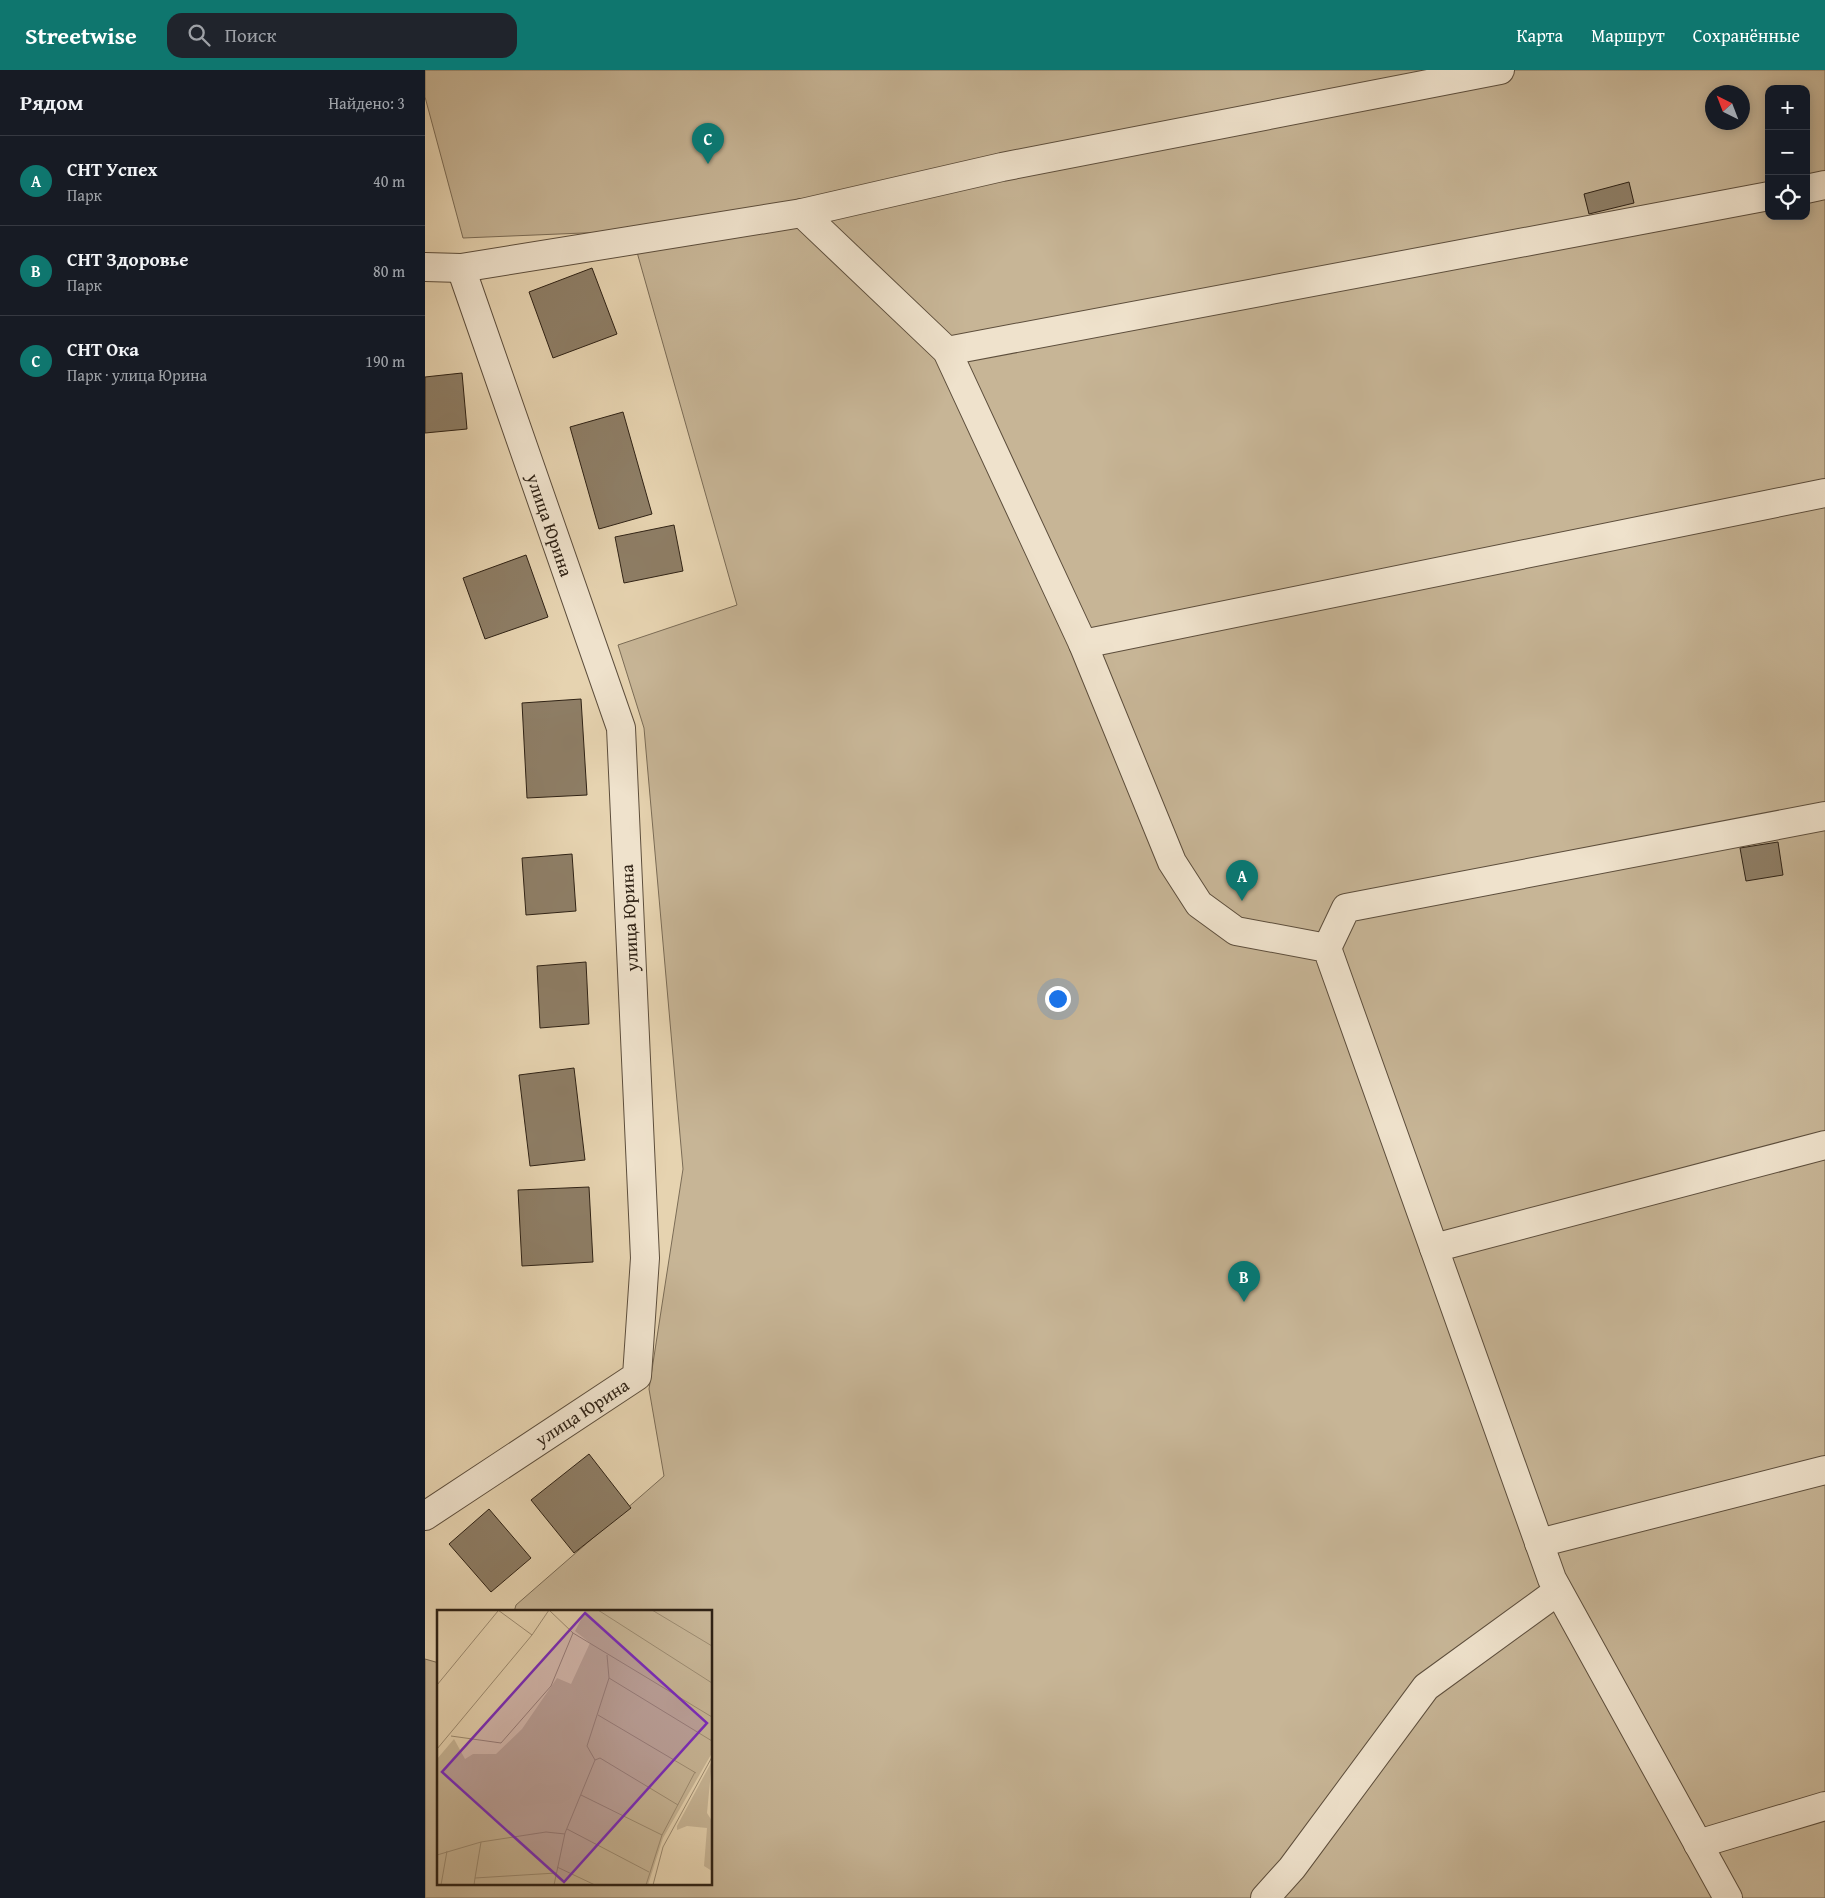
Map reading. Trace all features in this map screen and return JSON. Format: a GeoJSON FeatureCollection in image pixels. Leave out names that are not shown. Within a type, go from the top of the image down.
{"type":"FeatureCollection","features":[{"type":"Feature","properties":{"kind":"street"},"geometry":{"type":"LineString","coordinates":[[425,267],[461,268],[802,213],[1001,166],[1500,70]]}},
{"type":"Feature","properties":{"kind":"street"},"geometry":{"type":"LineString","coordinates":[[1810,188],[1825,185]]}},
{"type":"Feature","properties":{"kind":"street"},"geometry":{"type":"LineString","coordinates":[[947,351],[1765,197]]}},
{"type":"Feature","properties":{"kind":"street"},"geometry":{"type":"LineString","coordinates":[[802,213],[947,351],[1083,644],[1172,862],[1199,904],[1236,931],[1327,948]]}},
{"type":"Feature","properties":{"kind":"street","name":"улица Юрина"},"geometry":{"type":"LineString","coordinates":[[425,1516],[637,1376],[645,1258],[621,728],[461,268]]}},
{"type":"Feature","properties":{"kind":"street"},"geometry":{"type":"LineString","coordinates":[[1083,644],[1825,493]]}},
{"type":"Feature","properties":{"kind":"street"},"geometry":{"type":"LineString","coordinates":[[1720,1894],[1698,1844],[1558,1590],[1539,1543],[1327,948],[1346,908],[1825,816]]}},
{"type":"Feature","properties":{"kind":"street"},"geometry":{"type":"LineString","coordinates":[[1433,1248],[1825,1145]]}},
{"type":"Feature","properties":{"kind":"street"},"geometry":{"type":"LineString","coordinates":[[1539,1543],[1825,1470]]}},
{"type":"Feature","properties":{"kind":"street"},"geometry":{"type":"LineString","coordinates":[[1265,1898],[1292,1868],[1426,1688],[1558,1590]]}},
{"type":"Feature","properties":{"kind":"street"},"geometry":{"type":"LineString","coordinates":[[1698,1844],[1825,1806]]}},
{"type":"Feature","properties":{"kind":"shaded area"},"geometry":{"type":"Polygon","coordinates":[[[425,70],[1825,70],[1825,1898],[425,1898],[425,1659],[437,1662],[437,1886],[713,1886],[713,1610],[515,1610],[516,1605],[664,1476],[649,1389],[683,1169],[644,728],[618,645],[737,605],[631,231],[463,238],[425,97],[425,70]]]}},
{"type":"Feature","properties":{"kind":"building"},"geometry":{"type":"Polygon","coordinates":[[[1629,182],[1634,203],[1589,214],[1584,194],[1629,182]]]}},
{"type":"Feature","properties":{"kind":"building"},"geometry":{"type":"Polygon","coordinates":[[[592,268],[617,334],[553,358],[529,292],[592,268]]]}},
{"type":"Feature","properties":{"kind":"building"},"geometry":{"type":"Polygon","coordinates":[[[462,373],[467,429],[425,433],[425,377],[462,373]]]}},
{"type":"Feature","properties":{"kind":"building"},"geometry":{"type":"Polygon","coordinates":[[[623,412],[652,514],[599,529],[570,427],[623,412]]]}},
{"type":"Feature","properties":{"kind":"building"},"geometry":{"type":"Polygon","coordinates":[[[674,525],[683,571],[624,583],[615,537],[674,525]]]}},
{"type":"Feature","properties":{"kind":"building"},"geometry":{"type":"Polygon","coordinates":[[[526,555],[548,617],[485,639],[463,578],[526,555]]]}},
{"type":"Feature","properties":{"kind":"building"},"geometry":{"type":"Polygon","coordinates":[[[581,699],[587,795],[527,798],[522,703],[581,699]]]}},
{"type":"Feature","properties":{"kind":"building"},"geometry":{"type":"Polygon","coordinates":[[[1778,842],[1783,875],[1746,881],[1740,848],[1778,842]]]}},
{"type":"Feature","properties":{"kind":"building"},"geometry":{"type":"Polygon","coordinates":[[[572,854],[576,911],[526,915],[522,858],[572,854]]]}},
{"type":"Feature","properties":{"kind":"building"},"geometry":{"type":"Polygon","coordinates":[[[586,962],[589,1024],[540,1028],[537,966],[586,962]]]}},
{"type":"Feature","properties":{"kind":"building"},"geometry":{"type":"Polygon","coordinates":[[[574,1068],[585,1160],[530,1166],[519,1075],[574,1068]]]}},
{"type":"Feature","properties":{"kind":"building"},"geometry":{"type":"Polygon","coordinates":[[[589,1187],[593,1262],[522,1266],[518,1190],[589,1187]]]}},
{"type":"Feature","properties":{"kind":"building"},"geometry":{"type":"Polygon","coordinates":[[[589,1454],[631,1508],[574,1553],[531,1500],[589,1454]]]}},
{"type":"Feature","properties":{"kind":"building"},"geometry":{"type":"Polygon","coordinates":[[[489,1509],[531,1558],[491,1592],[449,1544],[489,1509]]]}},
{"type":"Feature","properties":{"kind":"place","name":"СНТ Ока"},"geometry":{"type":"Point","coordinates":[708,164]}},
{"type":"Feature","properties":{"kind":"place","name":"СНТ Успех"},"geometry":{"type":"Point","coordinates":[1242,901]}},
{"type":"Feature","properties":{"kind":"place","name":"СНТ Здоровье"},"geometry":{"type":"Point","coordinates":[1244,1302]}}]}
